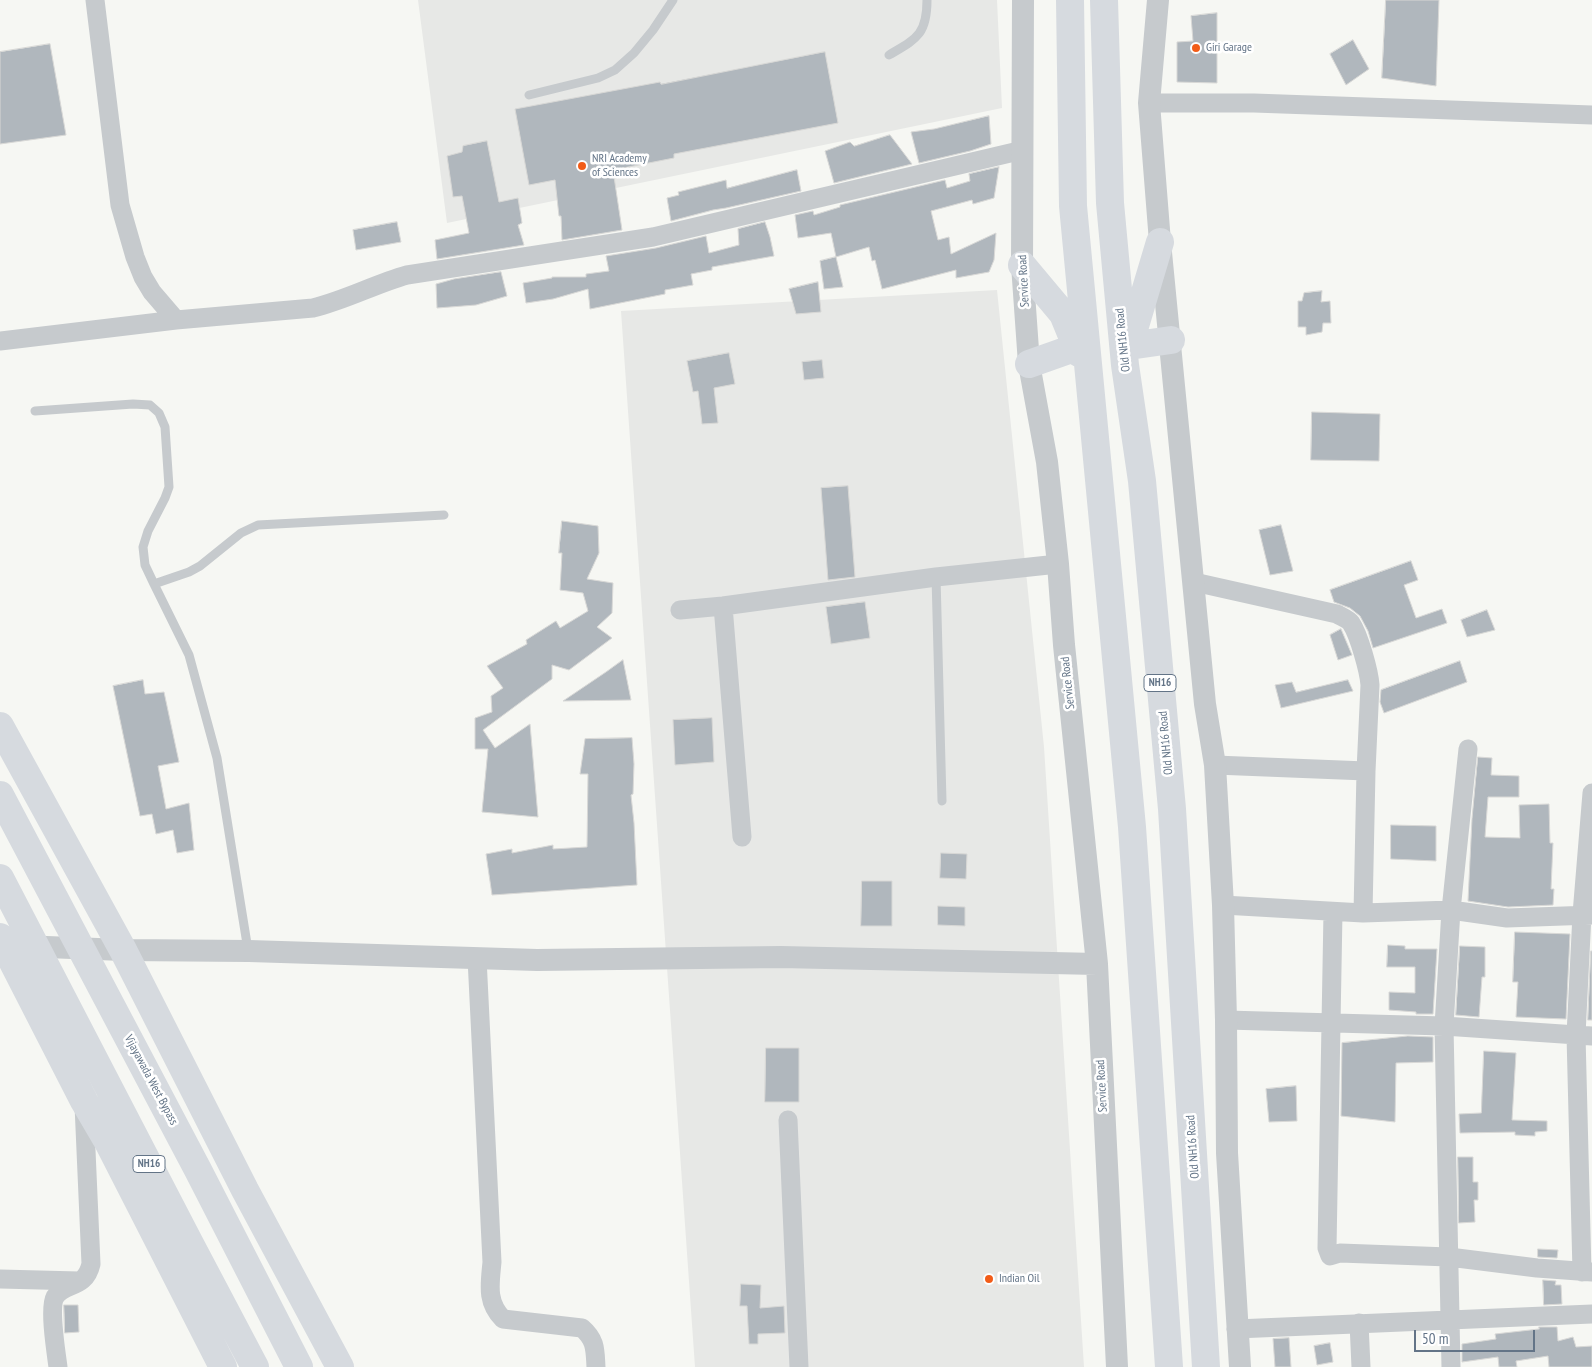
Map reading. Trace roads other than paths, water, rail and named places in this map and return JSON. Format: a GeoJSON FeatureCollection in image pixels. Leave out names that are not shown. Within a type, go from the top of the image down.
{"type":"FeatureCollection","features":[{"type":"Feature","properties":{"kind":"main road"},"geometry":{"type":"LineString","coordinates":[[1070,0],[1074,206],[1132,827],[1169,1367]]}},
{"type":"Feature","properties":{"kind":"main road","name":"Old NH16 Road"},"geometry":{"type":"LineString","coordinates":[[1104,0],[1110,203],[1142,481],[1172,809],[1206,1367]]}},
{"type":"Feature","properties":{"kind":"main road"},"geometry":{"type":"LineString","coordinates":[[1127,355],[1160,242]]}},
{"type":"Feature","properties":{"kind":"main road"},"geometry":{"type":"LineString","coordinates":[[1022,265],[1063,314],[1090,380]]}},
{"type":"Feature","properties":{"kind":"main road"},"geometry":{"type":"LineString","coordinates":[[1127,355],[1170,340]]}},
{"type":"Feature","properties":{"kind":"main road"},"geometry":{"type":"LineString","coordinates":[[1029,364],[1077,347]]}},
{"type":"Feature","properties":{"kind":"main road"},"geometry":{"type":"LineString","coordinates":[[0,726],[123,950],[245,1190],[340,1367]]}},
{"type":"Feature","properties":{"kind":"main road","name":"Vijayawada West Bypass"},"geometry":{"type":"LineString","coordinates":[[0,795],[198,1170],[299,1367]]}},
{"type":"Feature","properties":{"kind":"main road","name":"NH16"},"geometry":{"type":"LineString","coordinates":[[0,878],[255,1367]]}},
{"type":"Feature","properties":{"kind":"main road"},"geometry":{"type":"LineString","coordinates":[[1,943],[84,1101],[108,1142],[223,1367]]}},
{"type":"Feature","properties":{"kind":"street"},"geometry":{"type":"LineString","coordinates":[[95,0],[120,206],[143,277],[152,292],[176,320]]}},
{"type":"Feature","properties":{"kind":"street","name":"Service Road"},"geometry":{"type":"LineString","coordinates":[[1023,0],[1022,265],[1029,364],[1047,462],[1058,564],[1064,645],[1097,964],[1117,1367]]}},
{"type":"Feature","properties":{"kind":"street"},"geometry":{"type":"LineString","coordinates":[[1158,0],[1149,104],[1160,242],[1205,704],[1215,765],[1223,904],[1227,1153],[1236,1329],[1240,1367]]}},
{"type":"Feature","properties":{"kind":"street"},"geometry":{"type":"LineString","coordinates":[[1149,104],[1254,103],[1592,115]]}},
{"type":"Feature","properties":{"kind":"street"},"geometry":{"type":"LineString","coordinates":[[0,341],[176,320],[313,308],[330,304],[383,282],[407,275],[653,237],[1023,150]]}},
{"type":"Feature","properties":{"kind":"street"},"geometry":{"type":"LineString","coordinates":[[680,610],[723,606],[936,577],[1058,564]]}},
{"type":"Feature","properties":{"kind":"street"},"geometry":{"type":"LineString","coordinates":[[1194,582],[1337,614],[1350,622],[1355,631],[1369,674],[1370,686],[1363,913]]}},
{"type":"Feature","properties":{"kind":"street"},"geometry":{"type":"LineString","coordinates":[[723,606],[742,837]]}},
{"type":"Feature","properties":{"kind":"street"},"geometry":{"type":"LineString","coordinates":[[1451,1367],[1444,1026],[1451,910],[1468,749]]}},
{"type":"Feature","properties":{"kind":"street"},"geometry":{"type":"LineString","coordinates":[[1215,765],[1366,771]]}},
{"type":"Feature","properties":{"kind":"street"},"geometry":{"type":"LineString","coordinates":[[1332,912],[1327,1248],[1330,1256],[1340,1253],[1449,1258],[1587,1272],[1584,1035],[1592,793]]}},
{"type":"Feature","properties":{"kind":"street"},"geometry":{"type":"LineString","coordinates":[[1223,904],[1363,913],[1451,910],[1507,918],[1587,915]]}},
{"type":"Feature","properties":{"kind":"street"},"geometry":{"type":"LineString","coordinates":[[1,943],[123,950],[248,951],[537,960],[781,957],[1097,964]]}},
{"type":"Feature","properties":{"kind":"street"},"geometry":{"type":"LineString","coordinates":[[477,958],[492,1262],[490,1293],[495,1311],[503,1319],[582,1328],[591,1335],[595,1347],[596,1367]]}},
{"type":"Feature","properties":{"kind":"street"},"geometry":{"type":"LineString","coordinates":[[1226,1020],[1444,1026],[1584,1035]]}},
{"type":"Feature","properties":{"kind":"street"},"geometry":{"type":"LineString","coordinates":[[58,1367],[52,1308],[54,1298],[59,1293],[82,1281],[89,1273],[91,1264],[84,1101]]}},
{"type":"Feature","properties":{"kind":"street"},"geometry":{"type":"LineString","coordinates":[[788,1120],[799,1367]]}},
{"type":"Feature","properties":{"kind":"street"},"geometry":{"type":"LineString","coordinates":[[0,1279],[82,1281]]}},
{"type":"Feature","properties":{"kind":"street"},"geometry":{"type":"LineString","coordinates":[[1236,1329],[1592,1314]]}},
{"type":"Feature","properties":{"kind":"street"},"geometry":{"type":"LineString","coordinates":[[1359,1323],[1361,1367]]}},
{"type":"Feature","properties":{"kind":"lane"},"geometry":{"type":"LineString","coordinates":[[528,95],[598,78],[615,70],[634,53],[653,30],[673,0]]}},
{"type":"Feature","properties":{"kind":"lane"},"geometry":{"type":"LineString","coordinates":[[889,55],[915,40],[922,31],[927,15],[927,0]]}},
{"type":"Feature","properties":{"kind":"lane"},"geometry":{"type":"LineString","coordinates":[[35,411],[133,404],[150,405],[159,413],[165,427],[169,487],[148,531],[143,547],[146,565],[188,655],[217,758],[248,951]]}},
{"type":"Feature","properties":{"kind":"lane"},"geometry":{"type":"LineString","coordinates":[[154,584],[189,572],[200,566],[241,533],[258,525],[444,515]]}},
{"type":"Feature","properties":{"kind":"lane"},"geometry":{"type":"LineString","coordinates":[[936,577],[942,801]]}},
{"type":"Feature","properties":{"kind":"place","name":"Giri Garage"},"geometry":{"type":"Point","coordinates":[1196,48]}},
{"type":"Feature","properties":{"kind":"place","name":"NRI Academy of Sciences"},"geometry":{"type":"Point","coordinates":[582,166]}},
{"type":"Feature","properties":{"kind":"place","name":"Indian Oil"},"geometry":{"type":"Point","coordinates":[989,1279]}}]}
